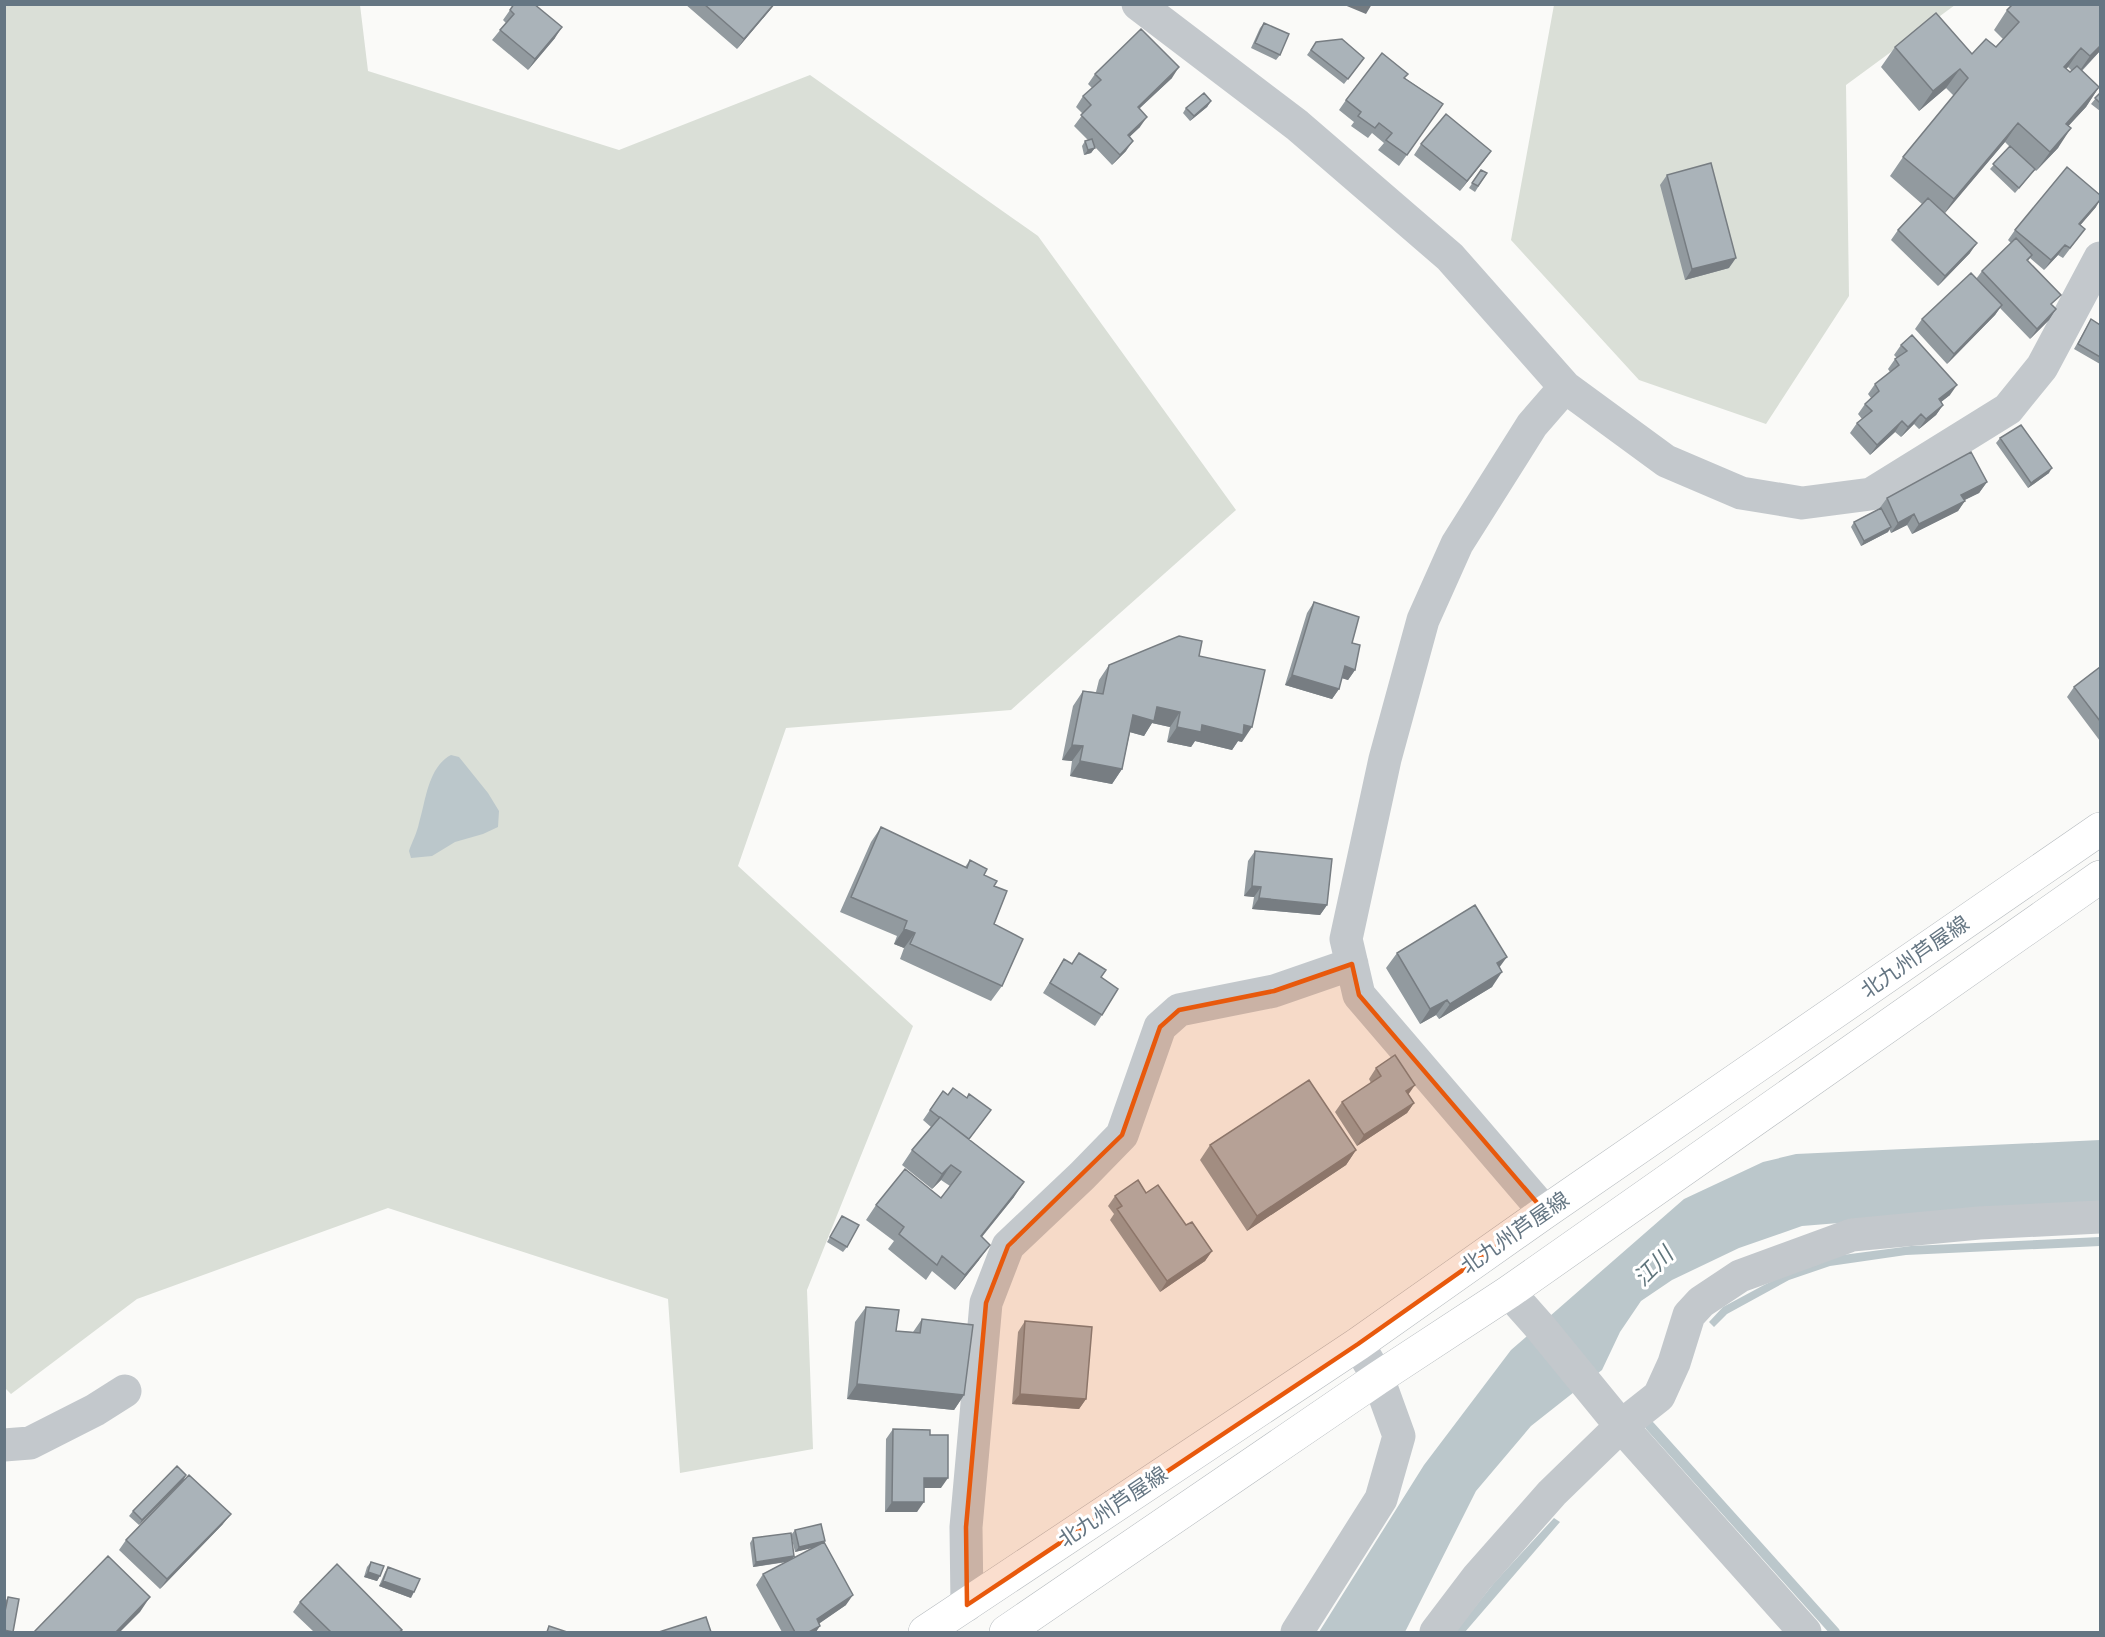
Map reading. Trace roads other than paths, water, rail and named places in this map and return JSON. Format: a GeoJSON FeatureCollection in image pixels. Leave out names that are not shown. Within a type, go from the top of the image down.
{"type":"FeatureCollection","features":[{"type":"Feature","properties":{"kind":"main road","name":"北九州芦屋線"},"geometry":{"type":"LineString","coordinates":[[925,1632],[1358,1344],[1545,1212],[2100,829]]}},
{"type":"Feature","properties":{"kind":"main road","name":"北九州芦屋線"},"geometry":{"type":"LineString","coordinates":[[1006,1632],[1378,1378],[1509,1292],[2100,877]]}},
{"type":"Feature","properties":{"kind":"street"},"geometry":{"type":"LineString","coordinates":[[1138,4],[1297,125],[1450,257],[1565,387],[1666,460],[1741,493],[1802,503],[1871,494],[2008,409],[2042,367],[2100,258]]}},
{"type":"Feature","properties":{"kind":"street"},"geometry":{"type":"LineString","coordinates":[[1545,1212],[1359,995],[1346,939],[1385,759],[1423,620],[1457,544],[1532,425],[1565,387]]}},
{"type":"Feature","properties":{"kind":"street"},"geometry":{"type":"LineString","coordinates":[[967,1605],[966,1527],[986,1303],[1008,1246],[1122,1135],[1160,1027],[1179,1010],[1274,991],[1352,964]]}},
{"type":"Feature","properties":{"kind":"street"},"geometry":{"type":"LineString","coordinates":[[1436,1632],[1478,1578],[1552,1493],[1621,1426],[1659,1396],[1674,1363],[1689,1315],[1701,1302],[1740,1276],[1852,1235],[1980,1223],[2100,1217]]}},
{"type":"Feature","properties":{"kind":"street"},"geometry":{"type":"LineString","coordinates":[[1509,1292],[1621,1426],[1805,1632]]}},
{"type":"Feature","properties":{"kind":"street"},"geometry":{"type":"LineString","coordinates":[[1297,1632],[1381,1499],[1400,1436],[1378,1378],[1358,1344]]}},
{"type":"Feature","properties":{"kind":"street"},"geometry":{"type":"LineString","coordinates":[[4,1445],[30,1443],[125,1391]]}},
{"type":"Feature","properties":{"kind":"water"},"geometry":{"type":"Polygon","coordinates":[[[451,755],[459,757],[488,793],[499,811],[498,827],[455,842],[432,856],[411,858],[409,851],[429,785],[437,767],[451,755]]]}},
{"type":"Feature","properties":{"kind":"water","name":"江川"},"geometry":{"type":"Polygon","coordinates":[[[2100,1140],[2100,1202],[1802,1226],[1739,1248],[1672,1280],[1641,1301],[1620,1332],[1602,1370],[1531,1426],[1476,1491],[1405,1632],[1319,1632],[1424,1465],[1511,1350],[1684,1199],[1763,1162],[1796,1154],[2100,1140]]]}},
{"type":"Feature","properties":{"kind":"water"},"geometry":{"type":"Polygon","coordinates":[[[2100,1237],[2100,1246],[1906,1255],[1830,1266],[1789,1280],[1727,1314],[1714,1327],[1709,1322],[1723,1307],[1764,1285],[1798,1269],[1835,1256],[1911,1246],[2100,1237]]]}},
{"type":"Feature","properties":{"kind":"water"},"geometry":{"type":"Polygon","coordinates":[[[1554,1518],[1560,1522],[1465,1632],[1455,1632],[1494,1583],[1554,1518]]]}},
{"type":"Feature","properties":{"kind":"waterway"},"geometry":{"type":"LineString","coordinates":[[1650,1426],[1835,1632]]}}]}
